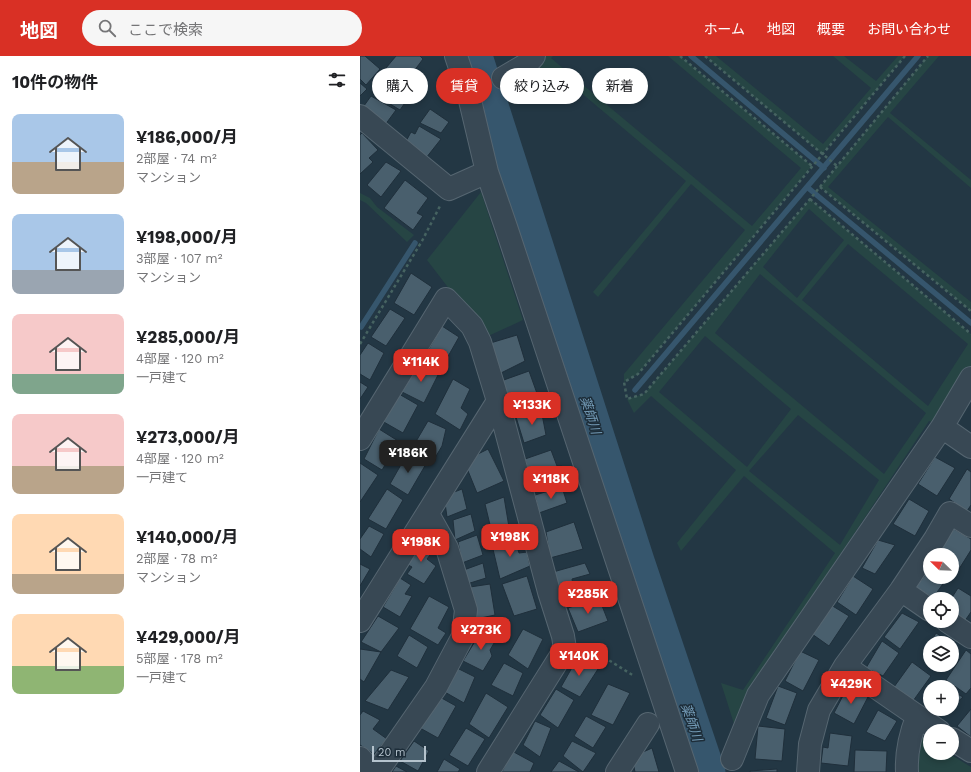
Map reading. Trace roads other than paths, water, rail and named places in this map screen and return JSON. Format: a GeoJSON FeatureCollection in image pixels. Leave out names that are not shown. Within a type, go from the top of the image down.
{"type":"FeatureCollection","features":[{"type":"Feature","properties":{"kind":"street"},"geometry":{"type":"LineString","coordinates":[[456,56],[468,92],[487,172],[686,772]]}},
{"type":"Feature","properties":{"kind":"street"},"geometry":{"type":"LineString","coordinates":[[520,68],[527,64],[534,56]]}},
{"type":"Feature","properties":{"kind":"street"},"geometry":{"type":"LineString","coordinates":[[360,116],[449,189],[487,172]]}},
{"type":"Feature","properties":{"kind":"street"},"geometry":{"type":"LineString","coordinates":[[360,439],[446,299],[472,326],[480,342],[498,400],[549,592],[564,640],[565,649],[488,772]]}},
{"type":"Feature","properties":{"kind":"street"},"geometry":{"type":"LineString","coordinates":[[732,759],[758,695],[853,559],[942,427],[971,378]]}},
{"type":"Feature","properties":{"kind":"street"},"geometry":{"type":"LineString","coordinates":[[360,621],[498,400]]}},
{"type":"Feature","properties":{"kind":"street"},"geometry":{"type":"LineString","coordinates":[[942,427],[971,447]]}},
{"type":"Feature","properties":{"kind":"street"},"geometry":{"type":"LineString","coordinates":[[808,772],[810,744],[819,710],[845,666],[901,590],[935,539],[950,513],[971,526]]}},
{"type":"Feature","properties":{"kind":"street"},"geometry":{"type":"LineString","coordinates":[[378,772],[436,687],[463,636],[466,610],[447,548],[428,514]]}},
{"type":"Feature","properties":{"kind":"street"},"geometry":{"type":"LineString","coordinates":[[901,590],[923,605]]}},
{"type":"Feature","properties":{"kind":"street"},"geometry":{"type":"LineString","coordinates":[[958,628],[971,637]]}},
{"type":"Feature","properties":{"kind":"street"},"geometry":{"type":"LineString","coordinates":[[845,666],[928,724]]}},
{"type":"Feature","properties":{"kind":"street"},"geometry":{"type":"LineString","coordinates":[[907,772],[907,752],[910,736],[917,717]]}},
{"type":"Feature","properties":{"kind":"street"},"geometry":{"type":"LineString","coordinates":[[617,772],[648,724]]}},
{"type":"Feature","properties":{"kind":"street"},"geometry":{"type":"LineString","coordinates":[[959,743],[971,751]]}},
{"type":"Feature","properties":{"kind":"street"},"geometry":{"type":"LineString","coordinates":[[360,758],[373,772]]}},
{"type":"Feature","properties":{"kind":"waterway","name":"薬師川"},"geometry":{"type":"LineString","coordinates":[[476,56],[638,561],[709,772]]}},
{"type":"Feature","properties":{"kind":"waterway"},"geometry":{"type":"LineString","coordinates":[[691,56],[824,168]]}},
{"type":"Feature","properties":{"kind":"waterway"},"geometry":{"type":"LineString","coordinates":[[635,390],[918,56]]}},
{"type":"Feature","properties":{"kind":"waterway"},"geometry":{"type":"LineString","coordinates":[[807,187],[971,323]]}},
{"type":"Feature","properties":{"kind":"waterway"},"geometry":{"type":"LineString","coordinates":[[361,327],[415,243]]}}]}
